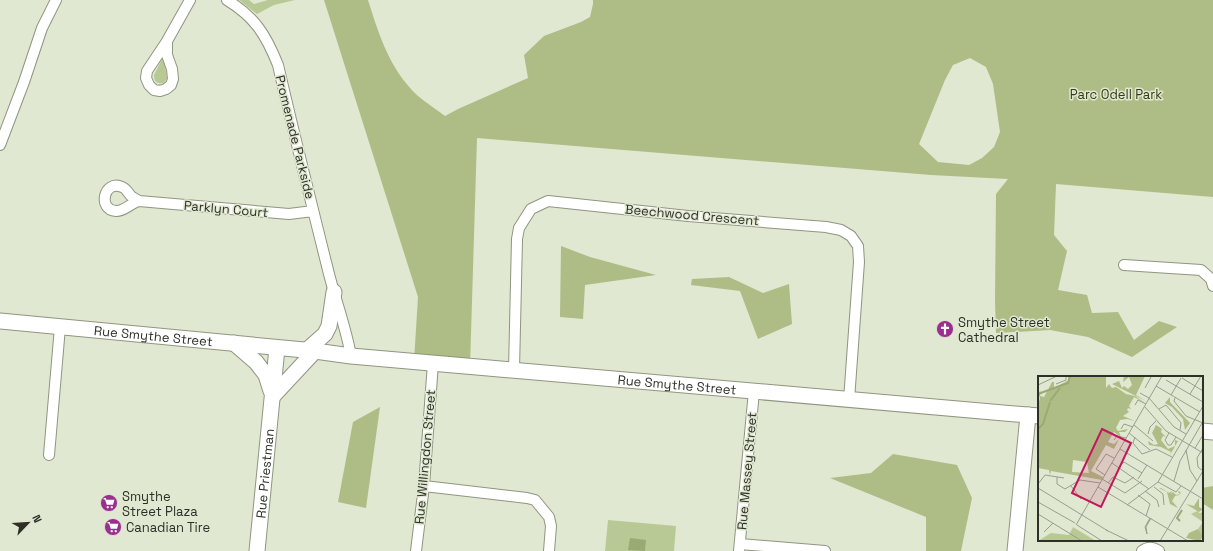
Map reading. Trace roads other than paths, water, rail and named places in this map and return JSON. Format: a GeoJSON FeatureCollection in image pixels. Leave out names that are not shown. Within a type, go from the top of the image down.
{"type":"FeatureCollection","features":[{"type":"Feature","properties":{"kind":"main road"},"geometry":{"type":"LineString","coordinates":[[273,396],[325,334],[329,326],[334,292]]}},
{"type":"Feature","properties":{"kind":"main road","name":"Rue Smythe Street"},"geometry":{"type":"LineString","coordinates":[[0,321],[311,350],[351,356],[1034,416]]}},
{"type":"Feature","properties":{"kind":"main road"},"geometry":{"type":"LineString","coordinates":[[234,343],[256,362],[266,374],[273,396]]}},
{"type":"Feature","properties":{"kind":"main road","name":"Rue Priestman"},"geometry":{"type":"LineString","coordinates":[[257,551],[277,348]]}},
{"type":"Feature","properties":{"kind":"main road"},"geometry":{"type":"LineString","coordinates":[[1015,551],[1034,416]]}},
{"type":"Feature","properties":{"kind":"main road"},"geometry":{"type":"LineString","coordinates":[[1203,431],[1213,432]]}},
{"type":"Feature","properties":{"kind":"street"},"geometry":{"type":"LineString","coordinates":[[0,145],[24,82],[42,28],[56,0]]}},
{"type":"Feature","properties":{"kind":"street"},"geometry":{"type":"LineString","coordinates":[[167,41],[190,0]]}},
{"type":"Feature","properties":{"kind":"street","name":"Promenade Parkside"},"geometry":{"type":"LineString","coordinates":[[227,0],[247,14],[261,29],[272,48],[278,65],[313,211],[351,356]]}},
{"type":"Feature","properties":{"kind":"street","name":"Parklyn Court"},"geometry":{"type":"LineString","coordinates":[[139,201],[289,214],[313,211]]}},
{"type":"Feature","properties":{"kind":"street","name":"Beechwood Crescent"},"geometry":{"type":"LineString","coordinates":[[514,370],[517,239],[519,228],[531,209],[548,201],[688,216],[826,227],[841,230],[858,246],[860,262],[849,400]]}},
{"type":"Feature","properties":{"kind":"street"},"geometry":{"type":"LineString","coordinates":[[1124,265],[1201,270],[1211,279],[1213,286]]}},
{"type":"Feature","properties":{"kind":"street"},"geometry":{"type":"LineString","coordinates":[[50,455],[60,327]]}},
{"type":"Feature","properties":{"kind":"street","name":"Rue Willingdon Street"},"geometry":{"type":"LineString","coordinates":[[416,551],[424,486],[433,363]]}},
{"type":"Feature","properties":{"kind":"street","name":"Rue Massey Street"},"geometry":{"type":"LineString","coordinates":[[739,547],[754,391]]}},
{"type":"Feature","properties":{"kind":"street"},"geometry":{"type":"LineString","coordinates":[[424,486],[535,500],[549,517],[551,526],[549,551]]}},
{"type":"Feature","properties":{"kind":"street"},"geometry":{"type":"LineString","coordinates":[[739,547],[825,551]]}},
{"type":"Feature","properties":{"kind":"street"},"geometry":{"type":"LineString","coordinates":[[1142,551],[1147,548],[1151,548],[1159,551]]}},
{"type":"Feature","properties":{"kind":"place","name":"Smythe Street Cathedral"},"geometry":{"type":"Point","coordinates":[945,329]}},
{"type":"Feature","properties":{"kind":"place","name":"Smythe Street Plaza"},"geometry":{"type":"Point","coordinates":[109,503]}},
{"type":"Feature","properties":{"kind":"place","name":"Canadian Tire"},"geometry":{"type":"Point","coordinates":[113,527]}},
{"type":"Feature","properties":{"kind":"park label","name":"Parc Odell Park"},"geometry":{"type":"Point","coordinates":[1116,94]}}]}
